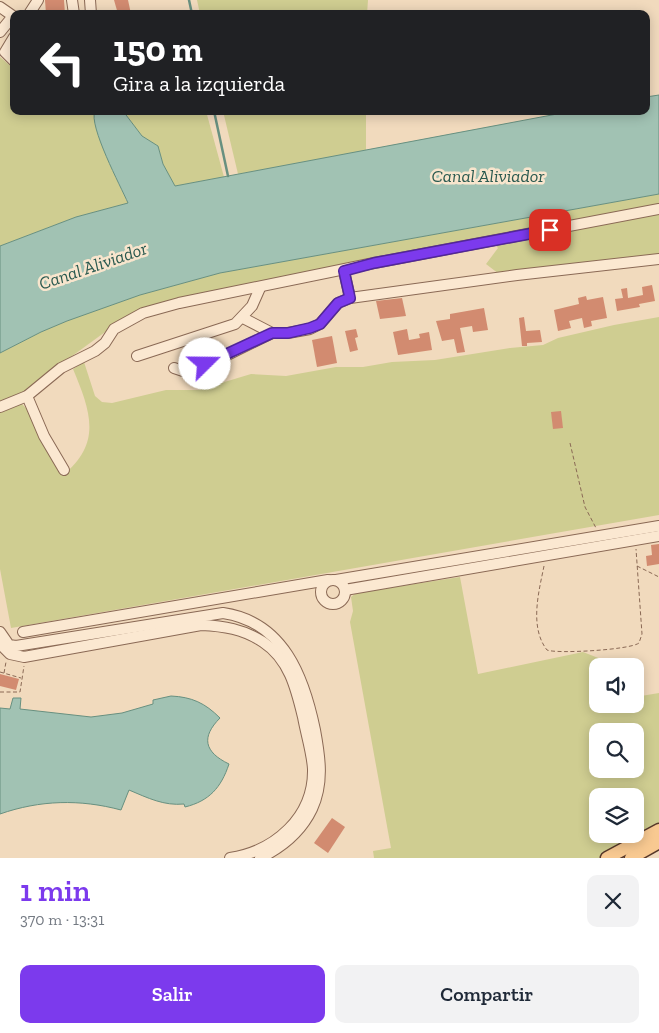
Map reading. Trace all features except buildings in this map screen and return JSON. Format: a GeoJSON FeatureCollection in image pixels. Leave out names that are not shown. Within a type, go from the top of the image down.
{"type":"FeatureCollection","features":[{"type":"Feature","properties":{"kind":"main road"},"geometry":{"type":"LineString","coordinates":[[607,858],[659,830]]}},
{"type":"Feature","properties":{"kind":"main road"},"geometry":{"type":"LineString","coordinates":[[631,858],[659,842]]}},
{"type":"Feature","properties":{"kind":"street"},"geometry":{"type":"LineString","coordinates":[[0,32],[10,20]]}},
{"type":"Feature","properties":{"kind":"street"},"geometry":{"type":"LineString","coordinates":[[10,44],[5,52],[10,57]]}},
{"type":"Feature","properties":{"kind":"street"},"geometry":{"type":"LineString","coordinates":[[0,407],[27,396],[62,368],[95,350],[105,342],[114,329],[143,313],[179,303],[344,271],[374,263],[659,209]]}},
{"type":"Feature","properties":{"kind":"street"},"geometry":{"type":"LineString","coordinates":[[174,368],[183,371],[192,369],[219,359],[272,333],[288,333],[310,328],[320,324],[338,303],[350,298],[517,275],[659,259]]}},
{"type":"Feature","properties":{"kind":"street"},"geometry":{"type":"LineString","coordinates":[[344,271],[350,298]]}},
{"type":"Feature","properties":{"kind":"street"},"geometry":{"type":"LineString","coordinates":[[137,356],[235,324],[243,318],[252,306],[260,288]]}},
{"type":"Feature","properties":{"kind":"street"},"geometry":{"type":"LineString","coordinates":[[243,318],[272,333]]}},
{"type":"Feature","properties":{"kind":"street"},"geometry":{"type":"LineString","coordinates":[[27,396],[44,436],[64,470]]}},
{"type":"Feature","properties":{"kind":"street"},"geometry":{"type":"LineString","coordinates":[[345,590],[542,551],[601,536],[659,526]]}},
{"type":"Feature","properties":{"kind":"street"},"geometry":{"type":"LineString","coordinates":[[23,632],[332,580],[659,536]]}},
{"type":"Feature","properties":{"kind":"street"},"geometry":{"type":"LineString","coordinates":[[332,580],[342,584],[345,590],[344,596],[340,602],[328,604],[322,598],[320,590],[332,580]]}},
{"type":"Feature","properties":{"kind":"street"},"geometry":{"type":"LineString","coordinates":[[0,632],[9,646],[16,646],[223,613],[239,615],[264,629],[288,655],[300,677],[312,720],[320,771],[312,808],[303,826],[293,836],[260,858]]}},
{"type":"Feature","properties":{"kind":"street"},"geometry":{"type":"LineString","coordinates":[[233,628],[239,615]]}},
{"type":"Feature","properties":{"kind":"street"},"geometry":{"type":"LineString","coordinates":[[0,644],[10,654],[24,657],[201,624],[233,628],[257,638],[278,656],[296,685],[312,761],[312,788],[306,805],[295,823],[280,838],[255,852],[230,858]]}},
{"type":"Feature","properties":{"kind":"street"},"geometry":{"type":"LineString","coordinates":[[257,638],[264,629]]}},
{"type":"Feature","properties":{"kind":"path"},"geometry":{"type":"LineString","coordinates":[[570,443],[585,507],[601,536]]}},
{"type":"Feature","properties":{"kind":"path"},"geometry":{"type":"LineString","coordinates":[[542,551],[544,566],[537,606],[542,645],[551,652],[606,650],[630,647],[639,643],[642,634],[636,540]]}},
{"type":"Feature","properties":{"kind":"path"},"geometry":{"type":"LineString","coordinates":[[638,566],[659,577]]}},
{"type":"Feature","properties":{"kind":"path"},"geometry":{"type":"LineString","coordinates":[[4,673],[7,659]]}},
{"type":"Feature","properties":{"kind":"path"},"geometry":{"type":"LineString","coordinates":[[0,692],[20,692],[24,662]]}},
{"type":"Feature","properties":{"kind":"path"},"geometry":{"type":"LineString","coordinates":[[0,672],[22,678]]}},
{"type":"Feature","properties":{"kind":"shaded area"},"geometry":{"type":"Polygon","coordinates":[[[197,0],[368,0],[367,10],[199,10],[197,0]]]}},
{"type":"Feature","properties":{"kind":"shaded area"},"geometry":{"type":"Polygon","coordinates":[[[0,57],[10,66],[10,115],[94,115],[101,142],[128,203],[76,217],[0,246],[0,57]]]}},
{"type":"Feature","properties":{"kind":"shaded area"},"geometry":{"type":"Polygon","coordinates":[[[126,115],[207,115],[224,177],[175,186],[163,164],[158,146],[142,136],[126,115]]]}},
{"type":"Feature","properties":{"kind":"shaded area"},"geometry":{"type":"Polygon","coordinates":[[[224,115],[366,115],[366,150],[238,174],[224,115]]]}},
{"type":"Feature","properties":{"kind":"shaded area"},"geometry":{"type":"Polygon","coordinates":[[[659,194],[659,256],[499,274],[486,264],[498,248],[490,239],[257,285],[112,327],[46,375],[20,402],[30,412],[63,475],[76,463],[84,451],[88,438],[88,412],[73,369],[84,362],[95,396],[102,402],[112,403],[166,390],[198,390],[251,374],[286,376],[336,367],[363,367],[392,362],[435,360],[510,348],[543,345],[558,338],[659,317],[659,515],[11,628],[0,569],[0,353],[67,321],[140,295],[220,273],[659,194]]]}},
{"type":"Feature","properties":{"kind":"shaded area"},"geometry":{"type":"Polygon","coordinates":[[[460,577],[478,674],[583,652],[598,658],[589,658],[589,713],[644,713],[644,696],[659,693],[659,823],[644,832],[644,788],[589,788],[589,843],[625,843],[599,858],[374,858],[373,851],[391,848],[350,622],[353,611],[351,597],[356,593],[460,577]]]}},
{"type":"Feature","properties":{"kind":"water","name":"Canal Aliviador"},"geometry":{"type":"Polygon","coordinates":[[[659,95],[659,194],[220,273],[140,295],[67,321],[0,353],[0,246],[76,217],[128,203],[96,129],[94,115],[126,115],[142,136],[158,146],[163,164],[175,186],[552,115],[650,115],[650,96],[659,95]]]}},
{"type":"Feature","properties":{"kind":"water"},"geometry":{"type":"Polygon","coordinates":[[[171,696],[198,702],[209,708],[220,718],[210,732],[208,744],[214,754],[229,764],[218,787],[207,797],[185,807],[184,804],[163,803],[129,790],[121,810],[90,804],[60,803],[30,806],[0,814],[0,708],[10,709],[13,698],[21,698],[20,709],[91,717],[122,713],[153,704],[153,700],[171,696]]]}},
{"type":"Feature","properties":{"kind":"waterway"},"geometry":{"type":"LineString","coordinates":[[189,0],[191,10]]}},
{"type":"Feature","properties":{"kind":"waterway"},"geometry":{"type":"LineString","coordinates":[[215,115],[228,176]]}},
{"type":"Feature","properties":{"kind":"route"},"geometry":{"type":"LineString","coordinates":[[205,364],[272,333],[288,333],[320,324],[338,303],[350,298],[344,271],[374,263],[550,230]]}}]}
